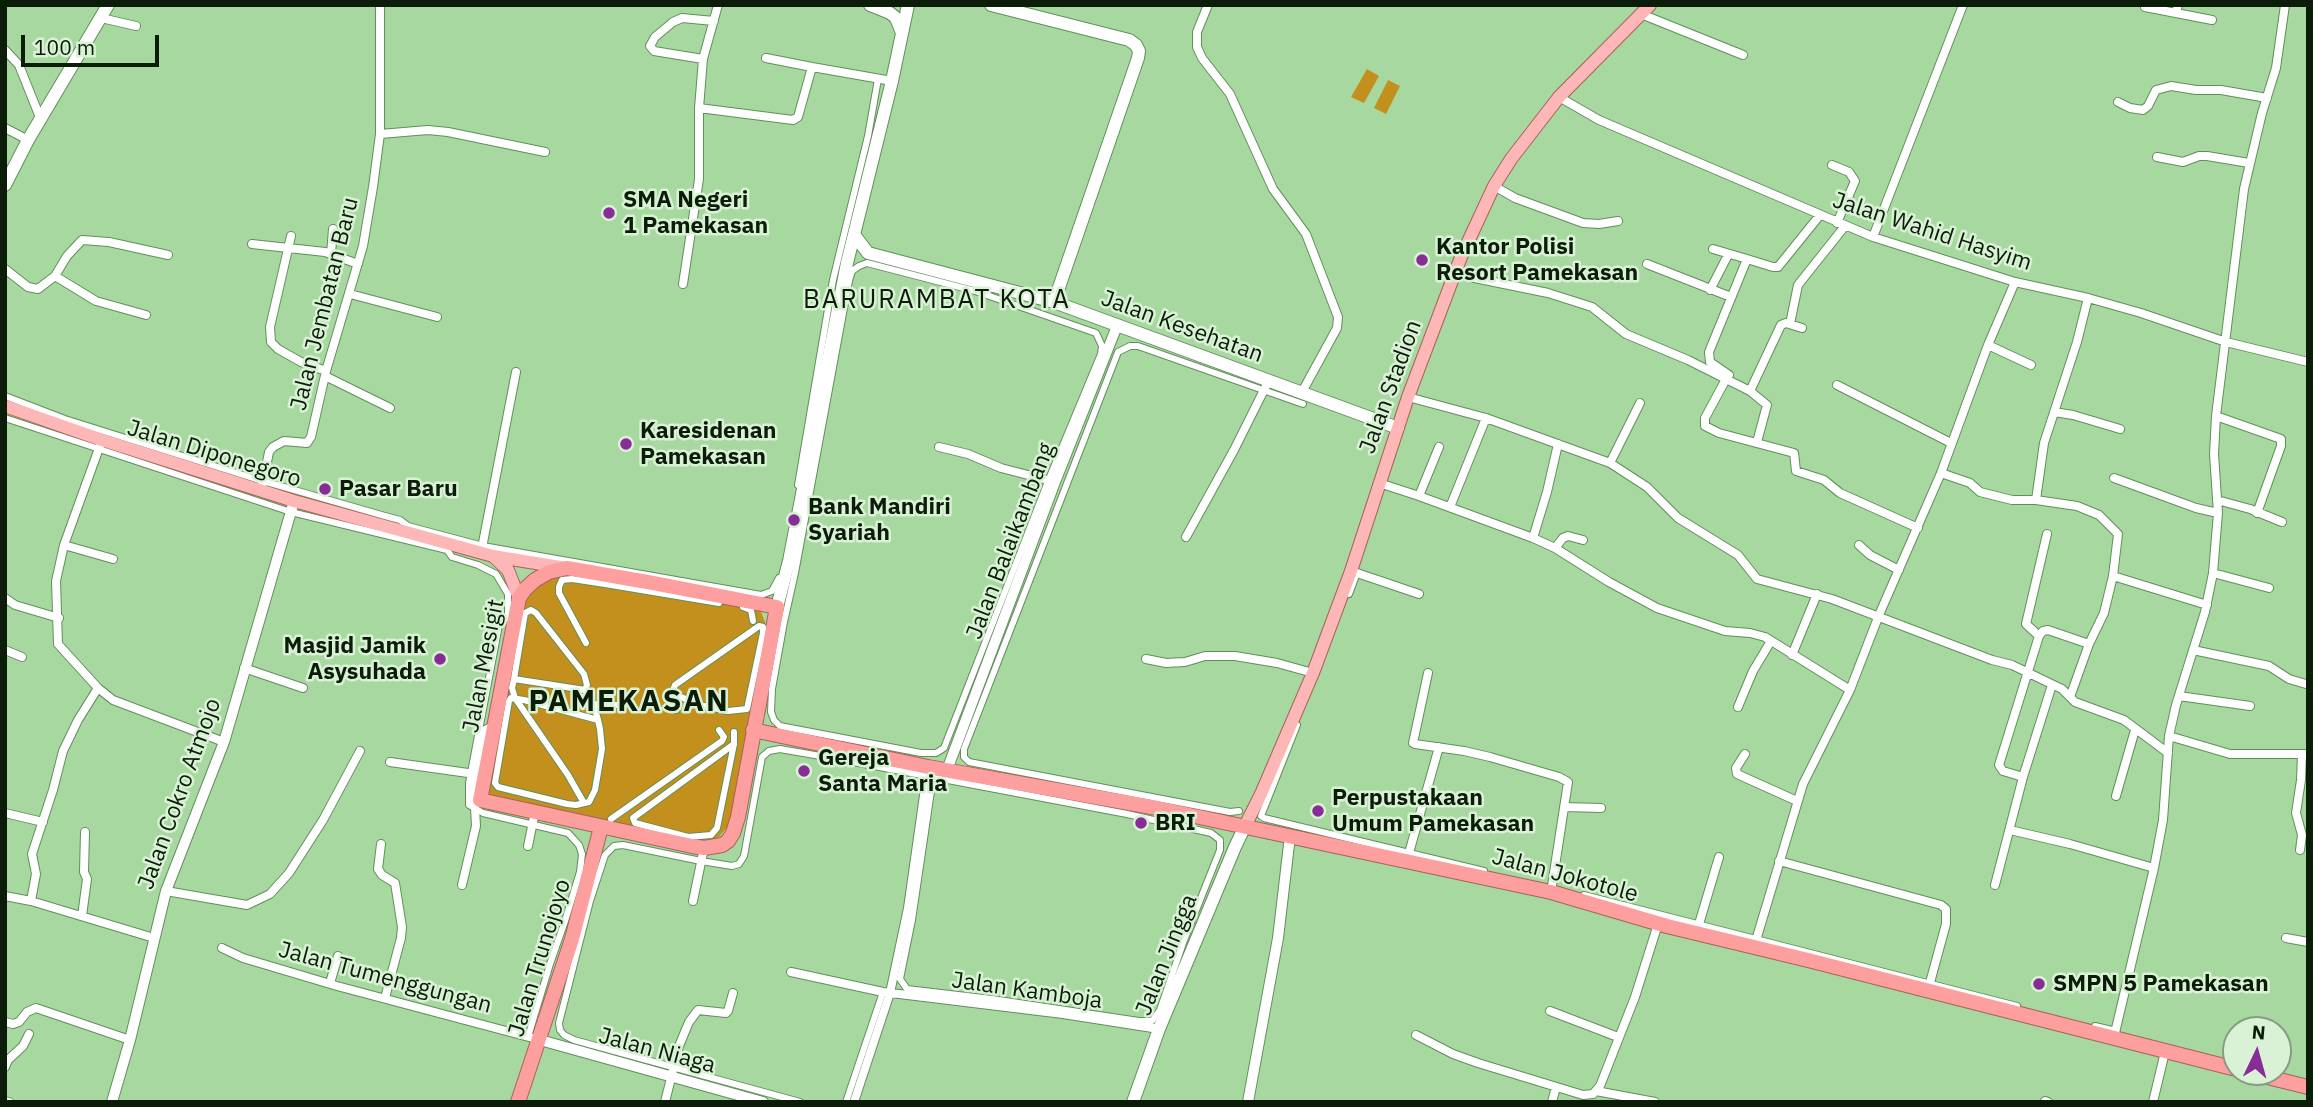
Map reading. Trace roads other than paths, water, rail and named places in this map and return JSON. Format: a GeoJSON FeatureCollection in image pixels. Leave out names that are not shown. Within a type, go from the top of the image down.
{"type":"FeatureCollection","features":[{"type":"Feature","properties":{"kind":"highway"},"geometry":{"type":"LineString","coordinates":[[476,802],[534,818],[606,823],[702,854],[728,841],[733,833],[777,607],[567,568]]}},
{"type":"Feature","properties":{"kind":"highway","name":"Jalan Mesigit"},"geometry":{"type":"LineString","coordinates":[[476,802],[495,729],[519,598],[535,580],[550,572],[567,568]]}},
{"type":"Feature","properties":{"kind":"highway","name":"Jalan Jokotole"},"geometry":{"type":"LineString","coordinates":[[753,730],[929,774],[947,770],[1157,807],[1290,836],[1408,856],[1551,890],[1655,923],[1697,929],[1929,986],[2115,1034],[2165,1052],[2222,1066]]}},
{"type":"Feature","properties":{"kind":"highway","name":"Jalan Trunojoyo"},"geometry":{"type":"LineString","coordinates":[[519,1102],[534,1039],[572,939],[606,823]]}},
{"type":"Feature","properties":{"kind":"main road"},"geometry":{"type":"LineString","coordinates":[[5,185],[28,140],[108,5]]}},
{"type":"Feature","properties":{"kind":"main road"},"geometry":{"type":"LineString","coordinates":[[876,7],[889,9],[902,5]]}},
{"type":"Feature","properties":{"kind":"main road"},"geometry":{"type":"LineString","coordinates":[[777,607],[789,561],[847,262],[908,5]]}},
{"type":"Feature","properties":{"kind":"main road"},"geometry":{"type":"LineString","coordinates":[[991,5],[1129,40],[1139,51],[1054,302]]}},
{"type":"Feature","properties":{"kind":"main road"},"geometry":{"type":"LineString","coordinates":[[876,7],[896,18],[902,34]]}},
{"type":"Feature","properties":{"kind":"main road","name":"Jalan Stadion"},"geometry":{"type":"LineString","coordinates":[[1250,827],[1261,794],[1354,572],[1379,483],[1408,397],[1455,274],[1494,186],[1511,159],[1559,97],[1645,10]]}},
{"type":"Feature","properties":{"kind":"main road"},"geometry":{"type":"LineString","coordinates":[[847,262],[868,253],[855,236]]}},
{"type":"Feature","properties":{"kind":"main road","name":"Jalan Kesehatan"},"geometry":{"type":"LineString","coordinates":[[868,253],[1054,302],[1266,385],[1398,428]]}},
{"type":"Feature","properties":{"kind":"main road","name":"Jalan Diponegoro"},"geometry":{"type":"LineString","coordinates":[[5,406],[100,445],[263,486],[292,507],[567,568]]}},
{"type":"Feature","properties":{"kind":"main road"},"geometry":{"type":"LineString","coordinates":[[486,551],[508,570],[519,598]]}},
{"type":"Feature","properties":{"kind":"main road","name":"Jalan Jingga"},"geometry":{"type":"LineString","coordinates":[[1133,1102],[1159,1030],[1250,827]]}},
{"type":"Feature","properties":{"kind":"street","name":"Jalan Jembatan Baru"},"geometry":{"type":"LineString","coordinates":[[263,486],[273,447],[285,441],[309,442],[358,264],[380,134],[380,5]]}},
{"type":"Feature","properties":{"kind":"street"},"geometry":{"type":"LineString","coordinates":[[683,284],[699,179],[699,108],[703,59],[718,5]]}},
{"type":"Feature","properties":{"kind":"street"},"geometry":{"type":"LineString","coordinates":[[1208,5],[1197,32],[1197,47],[1202,58],[1230,94],[1273,189],[1306,234],[1338,317],[1337,328],[1308,397]]}},
{"type":"Feature","properties":{"kind":"street"},"geometry":{"type":"LineString","coordinates":[[1873,237],[1963,5]]}},
{"type":"Feature","properties":{"kind":"street"},"geometry":{"type":"LineString","coordinates":[[2115,1034],[2163,820],[2169,736],[2207,605],[2213,573],[2218,513],[2214,454],[2216,416],[2249,163],[2276,68],[2285,5]]}},
{"type":"Feature","properties":{"kind":"street"},"geometry":{"type":"LineString","coordinates":[[2145,7],[2177,9],[2212,20]]}},
{"type":"Feature","properties":{"kind":"street"},"geometry":{"type":"LineString","coordinates":[[1645,10],[1743,55]]}},
{"type":"Feature","properties":{"kind":"street"},"geometry":{"type":"LineString","coordinates":[[101,18],[136,26]]}},
{"type":"Feature","properties":{"kind":"street"},"geometry":{"type":"LineString","coordinates":[[703,59],[654,51],[650,46],[655,37],[682,18],[714,21]]}},
{"type":"Feature","properties":{"kind":"street"},"geometry":{"type":"LineString","coordinates":[[5,50],[19,65],[41,120]]}},
{"type":"Feature","properties":{"kind":"street"},"geometry":{"type":"LineString","coordinates":[[766,58],[892,80]]}},
{"type":"Feature","properties":{"kind":"street"},"geometry":{"type":"LineString","coordinates":[[699,108],[793,120],[797,117],[812,67]]}},
{"type":"Feature","properties":{"kind":"street"},"geometry":{"type":"LineString","coordinates":[[5,396],[263,486],[400,520],[408,526],[486,551],[767,594],[774,589],[782,570],[833,280],[868,136],[878,79]]}},
{"type":"Feature","properties":{"kind":"street"},"geometry":{"type":"LineString","coordinates":[[2118,102],[2143,110],[2156,90],[2171,86],[2221,90],[2267,98]]}},
{"type":"Feature","properties":{"kind":"street","name":"Jalan Wahid Hasyim"},"geometry":{"type":"LineString","coordinates":[[1559,97],[1599,120],[1873,237],[2015,282],[2088,298],[2226,342],[2308,362]]}},
{"type":"Feature","properties":{"kind":"street"},"geometry":{"type":"LineString","coordinates":[[5,128],[28,140]]}},
{"type":"Feature","properties":{"kind":"street"},"geometry":{"type":"LineString","coordinates":[[380,134],[428,130],[448,132],[543,152]]}},
{"type":"Feature","properties":{"kind":"street"},"geometry":{"type":"LineString","coordinates":[[2157,157],[2183,162],[2207,156],[2249,163]]}},
{"type":"Feature","properties":{"kind":"street"},"geometry":{"type":"LineString","coordinates":[[1790,324],[1798,285],[1841,225],[1855,181],[1849,172],[1832,165]]}},
{"type":"Feature","properties":{"kind":"street"},"geometry":{"type":"LineString","coordinates":[[1494,186],[1522,201],[1583,223],[1618,221]]}},
{"type":"Feature","properties":{"kind":"street"},"geometry":{"type":"LineString","coordinates":[[1713,248],[1728,255],[1773,268],[1778,267],[1820,215]]}},
{"type":"Feature","properties":{"kind":"street"},"geometry":{"type":"LineString","coordinates":[[331,254],[333,229]]}},
{"type":"Feature","properties":{"kind":"street"},"geometry":{"type":"LineString","coordinates":[[291,236],[270,327],[271,342],[301,362],[390,408]]}},
{"type":"Feature","properties":{"kind":"street"},"geometry":{"type":"LineString","coordinates":[[5,269],[33,289],[43,286],[55,276],[67,256],[82,240],[109,242],[168,255]]}},
{"type":"Feature","properties":{"kind":"street"},"geometry":{"type":"LineString","coordinates":[[252,244],[331,254],[358,264]]}},
{"type":"Feature","properties":{"kind":"street"},"geometry":{"type":"LineString","coordinates":[[1710,290],[1728,255]]}},
{"type":"Feature","properties":{"kind":"street"},"geometry":{"type":"LineString","coordinates":[[1747,259],[1709,358],[1710,362],[1748,387],[1767,405],[1757,442]]}},
{"type":"Feature","properties":{"kind":"street"},"geometry":{"type":"LineString","coordinates":[[867,263],[881,266],[975,291],[1096,333],[1102,346],[1101,354],[1052,481],[944,748],[936,753],[921,754],[780,726],[774,720],[770,705],[775,676],[852,271],[867,263]]}},
{"type":"Feature","properties":{"kind":"street"},"geometry":{"type":"LineString","coordinates":[[1647,264],[1731,298]]}},
{"type":"Feature","properties":{"kind":"street"},"geometry":{"type":"LineString","coordinates":[[1455,274],[1548,293],[1586,305],[1626,334],[1748,387]]}},
{"type":"Feature","properties":{"kind":"street"},"geometry":{"type":"LineString","coordinates":[[55,276],[96,302],[146,315]]}},
{"type":"Feature","properties":{"kind":"street"},"geometry":{"type":"LineString","coordinates":[[1755,943],[1797,801],[1811,766],[1850,690],[1879,615],[1941,473],[1988,345],[2015,282]]}},
{"type":"Feature","properties":{"kind":"street"},"geometry":{"type":"LineString","coordinates":[[350,294],[437,317]]}},
{"type":"Feature","properties":{"kind":"street"},"geometry":{"type":"LineString","coordinates":[[2036,499],[2044,443],[2088,298]]}},
{"type":"Feature","properties":{"kind":"street"},"geometry":{"type":"LineString","coordinates":[[1748,387],[1781,325],[1784,323],[1802,328]]}},
{"type":"Feature","properties":{"kind":"street","name":"Jalan Balaikambang"},"geometry":{"type":"LineString","coordinates":[[947,770],[1052,481],[1117,327]]}},
{"type":"Feature","properties":{"kind":"street"},"geometry":{"type":"LineString","coordinates":[[1988,345],[2031,365]]}},
{"type":"Feature","properties":{"kind":"street"},"geometry":{"type":"LineString","coordinates":[[1186,537],[1266,385],[1138,346],[1130,346],[1118,352],[964,749],[964,757],[969,762],[1230,812],[1239,811]]}},
{"type":"Feature","properties":{"kind":"street"},"geometry":{"type":"LineString","coordinates":[[486,551],[516,372]]}},
{"type":"Feature","properties":{"kind":"street"},"geometry":{"type":"LineString","coordinates":[[1726,379],[1705,418],[1705,426],[1719,433],[1794,453],[1796,471],[1824,480],[1840,493],[1918,527]]}},
{"type":"Feature","properties":{"kind":"street"},"geometry":{"type":"LineString","coordinates":[[1837,385],[1951,443]]}},
{"type":"Feature","properties":{"kind":"street"},"geometry":{"type":"LineString","coordinates":[[1408,397],[1486,418],[1610,463],[1647,487],[1678,518],[1738,555],[1757,579],[1817,594],[2012,665],[2062,689],[2083,706],[2124,720],[2168,753]]}},
{"type":"Feature","properties":{"kind":"street"},"geometry":{"type":"LineString","coordinates":[[1610,463],[1640,403]]}},
{"type":"Feature","properties":{"kind":"street"},"geometry":{"type":"LineString","coordinates":[[2054,412],[2120,429]]}},
{"type":"Feature","properties":{"kind":"street"},"geometry":{"type":"LineString","coordinates":[[2216,416],[2281,439],[2281,446],[2257,513]]}},
{"type":"Feature","properties":{"kind":"street"},"geometry":{"type":"LineString","coordinates":[[5,418],[100,445],[292,507],[447,550],[453,557],[496,574],[508,594],[508,618],[500,620],[473,774],[476,826],[462,885]]}},
{"type":"Feature","properties":{"kind":"street"},"geometry":{"type":"LineString","coordinates":[[1450,507],[1486,418]]}},
{"type":"Feature","properties":{"kind":"street"},"geometry":{"type":"LineString","coordinates":[[1533,538],[1558,444]]}},
{"type":"Feature","properties":{"kind":"street"},"geometry":{"type":"LineString","coordinates":[[100,445],[64,545],[56,581],[59,618],[57,638],[61,648],[98,688],[113,700],[224,742]]}},
{"type":"Feature","properties":{"kind":"street"},"geometry":{"type":"LineString","coordinates":[[939,447],[968,454],[1001,468],[1052,481]]}},
{"type":"Feature","properties":{"kind":"street"},"geometry":{"type":"LineString","coordinates":[[1419,496],[1439,447]]}},
{"type":"Feature","properties":{"kind":"street"},"geometry":{"type":"LineString","coordinates":[[1941,473],[1970,483],[1980,492],[2012,500],[2036,499],[2077,506],[2093,512],[2118,534],[2113,576],[2104,613],[2089,644],[2070,697]]}},
{"type":"Feature","properties":{"kind":"street"},"geometry":{"type":"LineString","coordinates":[[2114,478],[2196,508],[2218,513]]}},
{"type":"Feature","properties":{"kind":"street"},"geometry":{"type":"LineString","coordinates":[[1379,483],[1533,538],[1555,548],[1657,608],[1725,631],[1750,633],[1771,641],[1850,690]]}},
{"type":"Feature","properties":{"kind":"street"},"geometry":{"type":"LineString","coordinates":[[2217,499],[2282,522]]}},
{"type":"Feature","properties":{"kind":"street","name":"Jalan Cokro Atmojo"},"geometry":{"type":"LineString","coordinates":[[112,1102],[166,891],[224,742],[292,507]]}},
{"type":"Feature","properties":{"kind":"street"},"geometry":{"type":"LineString","coordinates":[[2039,636],[2026,624],[2046,534]]}},
{"type":"Feature","properties":{"kind":"street"},"geometry":{"type":"LineString","coordinates":[[1555,548],[1563,538],[1583,540]]}},
{"type":"Feature","properties":{"kind":"street"},"geometry":{"type":"LineString","coordinates":[[64,545],[113,559]]}},
{"type":"Feature","properties":{"kind":"street"},"geometry":{"type":"LineString","coordinates":[[1859,545],[1870,555],[1899,570]]}},
{"type":"Feature","properties":{"kind":"street"},"geometry":{"type":"LineString","coordinates":[[1419,594],[1354,572],[1261,816],[1408,856],[1438,747]]}},
{"type":"Feature","properties":{"kind":"street"},"geometry":{"type":"LineString","coordinates":[[2213,573],[2269,588]]}},
{"type":"Feature","properties":{"kind":"street"},"geometry":{"type":"LineString","coordinates":[[2113,576],[2207,605]]}},
{"type":"Feature","properties":{"kind":"street"},"geometry":{"type":"LineString","coordinates":[[586,643],[559,593],[562,580],[572,579],[743,607],[751,610],[753,621]]}},
{"type":"Feature","properties":{"kind":"street"},"geometry":{"type":"LineString","coordinates":[[1793,655],[1817,594]]}},
{"type":"Feature","properties":{"kind":"street"},"geometry":{"type":"LineString","coordinates":[[5,598],[15,605],[59,618]]}},
{"type":"Feature","properties":{"kind":"street"},"geometry":{"type":"LineString","coordinates":[[584,803],[568,775],[514,698],[512,688],[525,613],[531,610],[536,613],[584,674],[587,685],[585,690],[598,720],[602,749],[595,790],[589,802],[584,803],[567,804],[495,786],[509,701],[514,698],[598,720]]}},
{"type":"Feature","properties":{"kind":"street"},"geometry":{"type":"LineString","coordinates":[[672,693],[699,705],[728,710],[747,709],[764,633],[763,627],[759,626],[675,685],[672,693],[676,710]]}},
{"type":"Feature","properties":{"kind":"street"},"geometry":{"type":"LineString","coordinates":[[2023,777],[1998,768],[2039,636],[2048,630],[2089,644]]}},
{"type":"Feature","properties":{"kind":"street"},"geometry":{"type":"LineString","coordinates":[[1738,707],[1753,671],[1771,641]]}},
{"type":"Feature","properties":{"kind":"street"},"geometry":{"type":"LineString","coordinates":[[5,650],[22,657]]}},
{"type":"Feature","properties":{"kind":"street"},"geometry":{"type":"LineString","coordinates":[[2193,650],[2269,666],[2288,679],[2306,684]]}},
{"type":"Feature","properties":{"kind":"street"},"geometry":{"type":"LineString","coordinates":[[1146,659],[1166,663],[1185,662],[1205,656],[1234,656],[1277,663],[1313,673]]}},
{"type":"Feature","properties":{"kind":"street"},"geometry":{"type":"LineString","coordinates":[[244,668],[303,688]]}},
{"type":"Feature","properties":{"kind":"street"},"geometry":{"type":"LineString","coordinates":[[1427,673],[1413,743],[1417,746],[1438,747],[1490,757],[1567,780],[1568,793],[1551,890],[1697,929],[1719,857]]}},
{"type":"Feature","properties":{"kind":"street"},"geometry":{"type":"LineString","coordinates":[[514,679],[585,690]]}},
{"type":"Feature","properties":{"kind":"street"},"geometry":{"type":"LineString","coordinates":[[1995,885],[2023,777],[2052,685]]}},
{"type":"Feature","properties":{"kind":"street"},"geometry":{"type":"LineString","coordinates":[[31,901],[36,874],[32,854],[65,745],[98,688]]}},
{"type":"Feature","properties":{"kind":"street"},"geometry":{"type":"LineString","coordinates":[[2179,696],[2250,706]]}},
{"type":"Feature","properties":{"kind":"street"},"geometry":{"type":"LineString","coordinates":[[593,704],[617,705]]}},
{"type":"Feature","properties":{"kind":"street"},"geometry":{"type":"LineString","coordinates":[[473,774],[485,730],[495,729]]}},
{"type":"Feature","properties":{"kind":"street"},"geometry":{"type":"LineString","coordinates":[[606,823],[722,741],[724,737],[719,730]]}},
{"type":"Feature","properties":{"kind":"street"},"geometry":{"type":"LineString","coordinates":[[2116,796],[2135,730]]}},
{"type":"Feature","properties":{"kind":"street"},"geometry":{"type":"LineString","coordinates":[[734,732],[734,744],[717,828],[711,835],[688,837],[635,823],[633,818],[734,744]]}},
{"type":"Feature","properties":{"kind":"street"},"geometry":{"type":"LineString","coordinates":[[2169,736],[2230,754],[2305,754],[2296,813],[2302,835],[2301,850]]}},
{"type":"Feature","properties":{"kind":"street"},"geometry":{"type":"LineString","coordinates":[[800,1102],[673,1073],[574,1040],[564,1035],[559,1023],[590,901],[605,855],[614,846],[623,845],[702,854],[732,866],[739,864],[744,856],[762,757],[769,751],[780,749],[929,774],[1211,833],[1220,840],[1220,850],[1160,1010],[1152,1021],[1139,1021],[907,989],[904,986],[900,979],[912,920],[929,774]]}},
{"type":"Feature","properties":{"kind":"street"},"geometry":{"type":"LineString","coordinates":[[166,891],[247,905],[270,894],[289,873],[323,820],[360,751]]}},
{"type":"Feature","properties":{"kind":"street"},"geometry":{"type":"LineString","coordinates":[[1745,754],[1736,768],[1737,774],[1797,801]]}},
{"type":"Feature","properties":{"kind":"street"},"geometry":{"type":"LineString","coordinates":[[390,762],[473,774]]}},
{"type":"Feature","properties":{"kind":"street"},"geometry":{"type":"LineString","coordinates":[[854,1102],[887,993],[908,908],[929,774]]}},
{"type":"Feature","properties":{"kind":"street"},"geometry":{"type":"LineString","coordinates":[[1565,807],[1601,808]]}},
{"type":"Feature","properties":{"kind":"street"},"geometry":{"type":"LineString","coordinates":[[5,813],[43,822]]}},
{"type":"Feature","properties":{"kind":"street"},"geometry":{"type":"LineString","coordinates":[[528,846],[534,818],[568,833],[579,845],[582,853],[580,872],[534,1039]]}},
{"type":"Feature","properties":{"kind":"street"},"geometry":{"type":"LineString","coordinates":[[2010,830],[2154,868]]}},
{"type":"Feature","properties":{"kind":"street"},"geometry":{"type":"LineString","coordinates":[[82,916],[87,879],[84,872],[85,832]]}},
{"type":"Feature","properties":{"kind":"street"},"geometry":{"type":"LineString","coordinates":[[1248,1102],[1278,938],[1290,836]]}},
{"type":"Feature","properties":{"kind":"street"},"geometry":{"type":"LineString","coordinates":[[381,844],[378,869],[395,883],[402,927],[385,998]]}},
{"type":"Feature","properties":{"kind":"street"},"geometry":{"type":"LineString","coordinates":[[693,901],[702,854]]}},
{"type":"Feature","properties":{"kind":"street"},"geometry":{"type":"LineString","coordinates":[[1779,861],[1941,905],[1946,909],[1948,916],[1929,986]]}},
{"type":"Feature","properties":{"kind":"street"},"geometry":{"type":"LineString","coordinates":[[5,896],[31,901],[154,938]]}},
{"type":"Feature","properties":{"kind":"street"},"geometry":{"type":"LineString","coordinates":[[1591,1096],[1614,1035],[1635,997],[1655,923]]}},
{"type":"Feature","properties":{"kind":"street"},"geometry":{"type":"LineString","coordinates":[[2286,938],[2308,942]]}},
{"type":"Feature","properties":{"kind":"street","name":"Jalan Tumenggungan"},"geometry":{"type":"LineString","coordinates":[[222,948],[243,958],[534,1039]]}},
{"type":"Feature","properties":{"kind":"street"},"geometry":{"type":"LineString","coordinates":[[330,983],[338,956]]}},
{"type":"Feature","properties":{"kind":"street","name":"Jalan Kamboja"},"geometry":{"type":"LineString","coordinates":[[791,972],[887,993],[1063,1014],[1159,1030]]}},
{"type":"Feature","properties":{"kind":"street"},"geometry":{"type":"LineString","coordinates":[[665,1102],[685,1029],[695,1013],[701,1009],[726,1013],[733,993]]}},
{"type":"Feature","properties":{"kind":"street"},"geometry":{"type":"LineString","coordinates":[[846,1102],[887,993]]}},
{"type":"Feature","properties":{"kind":"street"},"geometry":{"type":"LineString","coordinates":[[5,1022],[19,1022],[27,1012],[36,1007],[130,1040]]}},
{"type":"Feature","properties":{"kind":"street"},"geometry":{"type":"LineString","coordinates":[[1550,1011],[1614,1035]]}},
{"type":"Feature","properties":{"kind":"street"},"geometry":{"type":"LineString","coordinates":[[5,1067],[8,1060],[23,1046],[29,1034]]}},
{"type":"Feature","properties":{"kind":"street"},"geometry":{"type":"LineString","coordinates":[[1416,1035],[1453,1054],[1556,1087],[1591,1096],[1655,1102]]}},
{"type":"Feature","properties":{"kind":"street","name":"Jalan Niaga"},"geometry":{"type":"LineString","coordinates":[[534,1039],[673,1073],[763,1102]]}},
{"type":"Feature","properties":{"kind":"street"},"geometry":{"type":"LineString","coordinates":[[2153,1102],[2165,1052]]}},
{"type":"Feature","properties":{"kind":"street"},"geometry":{"type":"LineString","coordinates":[[1552,1102],[1556,1087]]}},
{"type":"Feature","properties":{"kind":"place","name":"SMA Negeri 1 Pamekasan"},"geometry":{"type":"Point","coordinates":[609,213]}},
{"type":"Feature","properties":{"kind":"place","name":"Kantor Polisi Resort Pamekasan"},"geometry":{"type":"Point","coordinates":[1422,260]}},
{"type":"Feature","properties":{"kind":"place","name":"Karesidenan Pamekasan"},"geometry":{"type":"Point","coordinates":[626,444]}},
{"type":"Feature","properties":{"kind":"place","name":"Pasar Baru"},"geometry":{"type":"Point","coordinates":[325,489]}},
{"type":"Feature","properties":{"kind":"place","name":"Bank Mandiri Syariah"},"geometry":{"type":"Point","coordinates":[794,520]}},
{"type":"Feature","properties":{"kind":"place","name":"Masjid Jamik Asysuhada"},"geometry":{"type":"Point","coordinates":[440,659]}},
{"type":"Feature","properties":{"kind":"place","name":"Gereja Santa Maria"},"geometry":{"type":"Point","coordinates":[804,771]}},
{"type":"Feature","properties":{"kind":"place","name":"Perpustakaan Umum Pamekasan"},"geometry":{"type":"Point","coordinates":[1318,811]}},
{"type":"Feature","properties":{"kind":"place","name":"BRI"},"geometry":{"type":"Point","coordinates":[1141,823]}},
{"type":"Feature","properties":{"kind":"place","name":"SMPN 5 Pamekasan"},"geometry":{"type":"Point","coordinates":[2039,984]}},
{"type":"Feature","properties":{"kind":"district","name":"BARURAMBAT KOTA"},"geometry":{"type":"Point","coordinates":[937,300]}},
{"type":"Feature","properties":{"kind":"district","name":"PAMEKASAN"},"geometry":{"type":"Point","coordinates":[629,702]}}]}
